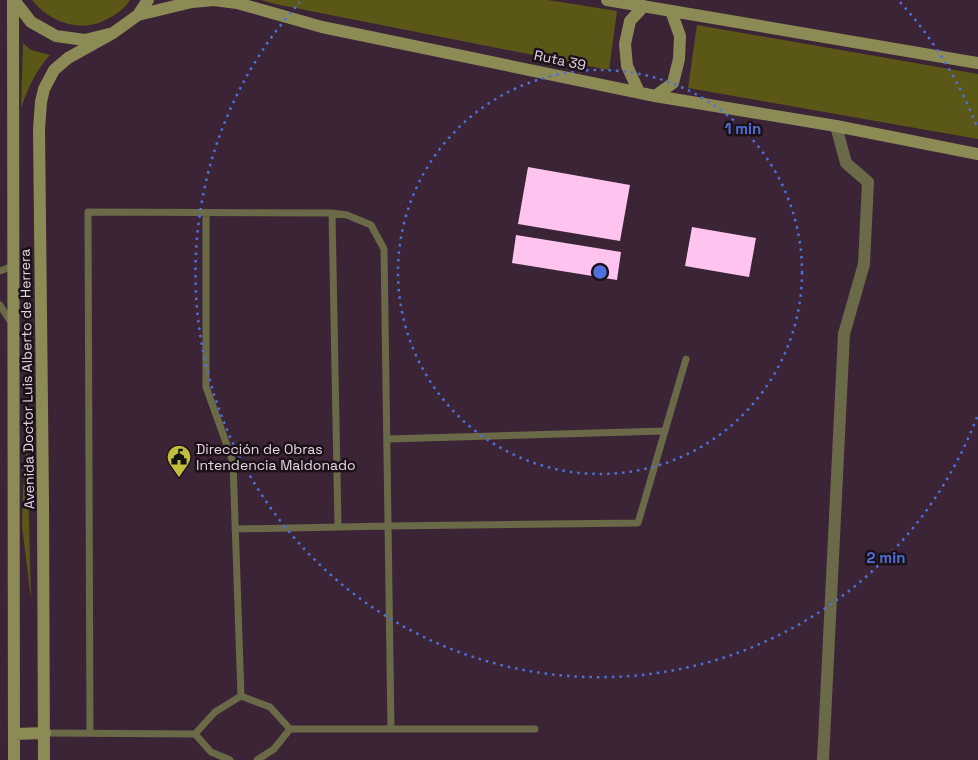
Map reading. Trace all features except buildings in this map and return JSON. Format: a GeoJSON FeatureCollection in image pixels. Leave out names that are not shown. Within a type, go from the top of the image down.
{"type":"FeatureCollection","features":[{"type":"Feature","properties":{"kind":"main road"},"geometry":{"type":"LineString","coordinates":[[14,0],[31,22],[56,36],[85,40],[113,33]]}},
{"type":"Feature","properties":{"kind":"main road","name":"Avenida Doctor Luis Alberto de Herrera"},"geometry":{"type":"LineString","coordinates":[[14,0],[14,760]]}},
{"type":"Feature","properties":{"kind":"main road"},"geometry":{"type":"LineString","coordinates":[[138,15],[148,0]]}},
{"type":"Feature","properties":{"kind":"main road","name":"Ruta 39"},"geometry":{"type":"LineString","coordinates":[[138,15],[192,2],[214,0],[236,3],[322,27],[655,96],[836,126],[978,154]]}},
{"type":"Feature","properties":{"kind":"main road"},"geometry":{"type":"LineString","coordinates":[[607,0],[651,5],[978,63]]}},
{"type":"Feature","properties":{"kind":"main road"},"geometry":{"type":"LineString","coordinates":[[639,92],[627,66],[625,44],[630,21],[651,5]]}},
{"type":"Feature","properties":{"kind":"main road"},"geometry":{"type":"LineString","coordinates":[[655,96],[673,83],[679,59],[680,36],[671,10]]}},
{"type":"Feature","properties":{"kind":"main road","name":"Avenida Doctor Luis Alberto de Herrera"},"geometry":{"type":"LineString","coordinates":[[44,760],[44,499],[39,129],[41,102],[44,89],[54,70],[68,58],[113,33],[138,15]]}},
{"type":"Feature","properties":{"kind":"main road"},"geometry":{"type":"LineString","coordinates":[[14,734],[45,733]]}},
{"type":"Feature","properties":{"kind":"street"},"geometry":{"type":"LineString","coordinates":[[822,760],[844,334],[864,264],[868,182],[846,163],[836,126]]}},
{"type":"Feature","properties":{"kind":"lane"},"geometry":{"type":"LineString","coordinates":[[90,733],[88,212],[332,213],[347,215],[371,225],[384,248],[391,729]]}},
{"type":"Feature","properties":{"kind":"lane"},"geometry":{"type":"LineString","coordinates":[[206,213],[206,387],[233,462],[241,696]]}},
{"type":"Feature","properties":{"kind":"lane"},"geometry":{"type":"LineString","coordinates":[[332,213],[338,527]]}},
{"type":"Feature","properties":{"kind":"lane"},"geometry":{"type":"LineString","coordinates":[[0,271],[13,266]]}},
{"type":"Feature","properties":{"kind":"lane"},"geometry":{"type":"LineString","coordinates":[[0,305],[13,326]]}},
{"type":"Feature","properties":{"kind":"lane"},"geometry":{"type":"LineString","coordinates":[[235,529],[638,523],[686,359]]}},
{"type":"Feature","properties":{"kind":"lane"},"geometry":{"type":"LineString","coordinates":[[387,439],[665,431]]}},
{"type":"Feature","properties":{"kind":"lane"},"geometry":{"type":"LineString","coordinates":[[45,733],[195,734],[215,712],[241,696]]}},
{"type":"Feature","properties":{"kind":"lane"},"geometry":{"type":"LineString","coordinates":[[241,696],[270,707],[290,729],[535,729]]}},
{"type":"Feature","properties":{"kind":"lane"},"geometry":{"type":"LineString","coordinates":[[257,760],[274,749],[290,729]]}},
{"type":"Feature","properties":{"kind":"lane"},"geometry":{"type":"LineString","coordinates":[[195,734],[210,752],[230,760]]}},
{"type":"Feature","properties":{"kind":"shaded area"},"geometry":{"type":"Polygon","coordinates":[[[32,0],[130,0],[115,15],[99,23],[78,25],[57,20],[39,8],[32,0]]]}},
{"type":"Feature","properties":{"kind":"shaded area"},"geometry":{"type":"Polygon","coordinates":[[[261,0],[548,0],[617,11],[609,70],[261,0]]]}},
{"type":"Feature","properties":{"kind":"shaded area"},"geometry":{"type":"Polygon","coordinates":[[[697,25],[978,74],[978,139],[688,88],[697,25]]]}},
{"type":"Feature","properties":{"kind":"shaded area"},"geometry":{"type":"Polygon","coordinates":[[[23,43],[31,50],[50,55],[36,74],[21,108],[23,43]]]}},
{"type":"Feature","properties":{"kind":"shaded area"},"geometry":{"type":"Polygon","coordinates":[[[27,444],[31,599],[22,526],[27,444]]]}},
{"type":"Feature","properties":{"kind":"place","name":"Dirección de Obras Intendencia Maldonado"},"geometry":{"type":"Point","coordinates":[179,478]}}]}
